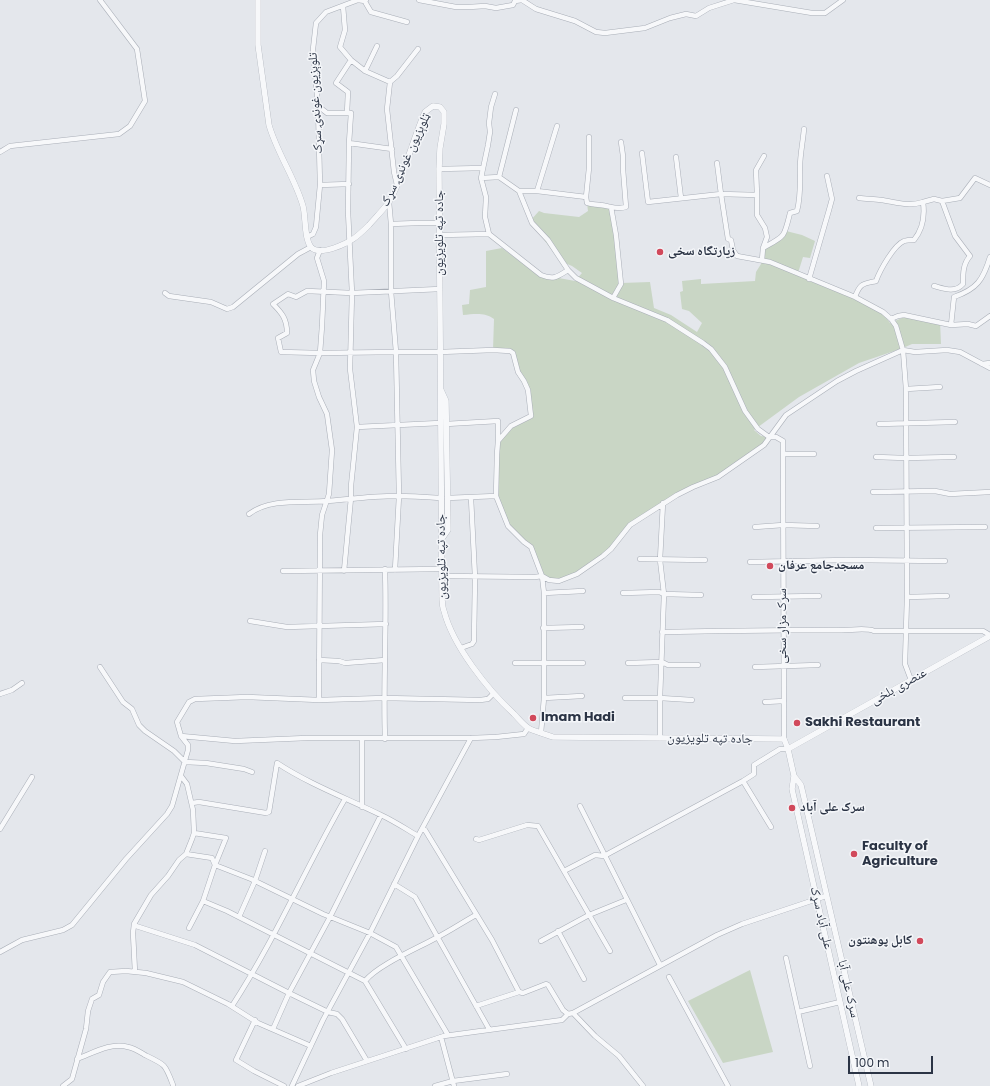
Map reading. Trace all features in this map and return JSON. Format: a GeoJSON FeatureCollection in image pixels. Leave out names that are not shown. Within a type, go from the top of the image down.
{"type":"FeatureCollection","features":[{"type":"Feature","properties":{"kind":"street"},"geometry":{"type":"LineString","coordinates":[[0,152],[10,146],[119,134],[130,126],[145,101],[137,49],[100,0]]}},
{"type":"Feature","properties":{"kind":"street"},"geometry":{"type":"LineString","coordinates":[[258,0],[258,45],[269,125],[272,137],[302,201],[305,213],[307,237],[311,247]]}},
{"type":"Feature","properties":{"kind":"street","name":"تلوېزيون غونډۍ سړک"},"geometry":{"type":"LineString","coordinates":[[307,237],[314,234],[316,228],[320,185],[318,106],[313,49],[316,23],[326,12],[358,0],[365,0]]}},
{"type":"Feature","properties":{"kind":"street"},"geometry":{"type":"LineString","coordinates":[[365,0],[371,12],[407,22]]}},
{"type":"Feature","properties":{"kind":"street"},"geometry":{"type":"LineString","coordinates":[[419,0],[456,7],[485,6],[496,8],[513,5],[515,1],[522,0],[536,10],[575,21],[596,32],[604,33],[645,28],[670,18],[686,14],[696,16],[709,8],[734,0],[812,13],[825,12],[843,0]]}},
{"type":"Feature","properties":{"kind":"street"},"geometry":{"type":"LineString","coordinates":[[343,6],[345,30],[340,47],[351,60],[365,71],[390,82]]}},
{"type":"Feature","properties":{"kind":"street"},"geometry":{"type":"LineString","coordinates":[[365,71],[377,46]]}},
{"type":"Feature","properties":{"kind":"street"},"geometry":{"type":"LineString","coordinates":[[397,185],[387,109],[390,82],[397,76],[418,49]]}},
{"type":"Feature","properties":{"kind":"street"},"geometry":{"type":"LineString","coordinates":[[347,113],[348,92],[336,83],[351,60]]}},
{"type":"Feature","properties":{"kind":"street"},"geometry":{"type":"LineString","coordinates":[[495,94],[491,107],[489,123],[490,132],[481,178],[486,197],[485,217],[489,234],[541,275],[548,278],[556,278],[568,270]]}},
{"type":"Feature","properties":{"kind":"street"},"geometry":{"type":"LineString","coordinates":[[318,106],[327,113],[351,113],[348,211],[352,293],[350,369],[357,427],[344,571]]}},
{"type":"Feature","properties":{"kind":"street","name":"ټلوېزيون غونډۍ سړک"},"geometry":{"type":"LineString","coordinates":[[320,250],[329,250],[349,242],[380,213],[389,202],[397,185],[419,124],[425,112],[432,106],[440,107],[444,112],[444,124],[440,148]]}},
{"type":"Feature","properties":{"kind":"street"},"geometry":{"type":"LineString","coordinates":[[499,177],[516,110]]}},
{"type":"Feature","properties":{"kind":"street"},"geometry":{"type":"LineString","coordinates":[[537,191],[558,126]]}},
{"type":"Feature","properties":{"kind":"street"},"geometry":{"type":"LineString","coordinates":[[763,248],[781,238],[786,232],[790,213],[797,211],[800,192],[800,166],[804,129]]}},
{"type":"Feature","properties":{"kind":"street"},"geometry":{"type":"LineString","coordinates":[[589,137],[587,203],[611,208],[626,207],[621,142]]}},
{"type":"Feature","properties":{"kind":"street"},"geometry":{"type":"LineString","coordinates":[[349,143],[392,150]]}},
{"type":"Feature","properties":{"kind":"street","name":"جاده تپه تلویزیون"},"geometry":{"type":"LineString","coordinates":[[440,148],[440,388],[446,401],[443,423],[440,498],[441,569],[443,610],[448,624],[461,648],[493,694],[528,728],[553,737],[784,739]]}},
{"type":"Feature","properties":{"kind":"street"},"geometry":{"type":"LineString","coordinates":[[642,153],[648,202],[720,194],[757,195]]}},
{"type":"Feature","properties":{"kind":"street"},"geometry":{"type":"LineString","coordinates":[[762,260],[763,248],[768,237],[766,228],[757,215],[756,170],[764,156]]}},
{"type":"Feature","properties":{"kind":"street"},"geometry":{"type":"LineString","coordinates":[[676,158],[681,198]]}},
{"type":"Feature","properties":{"kind":"street"},"geometry":{"type":"LineString","coordinates":[[717,163],[720,194],[728,239],[731,240],[732,250],[737,256],[770,262],[855,297],[883,312],[896,326],[903,350],[906,389],[905,492],[907,597],[905,664],[911,680]]}},
{"type":"Feature","properties":{"kind":"street"},"geometry":{"type":"LineString","coordinates":[[439,169],[483,168]]}},
{"type":"Feature","properties":{"kind":"street"},"geometry":{"type":"LineString","coordinates":[[809,279],[832,199],[827,176]]}},
{"type":"Feature","properties":{"kind":"street"},"geometry":{"type":"LineString","coordinates":[[481,178],[499,177],[519,191],[532,223],[548,240],[568,270],[576,278],[613,298],[667,320],[711,349],[725,367],[745,411],[758,430],[769,437]]}},
{"type":"Feature","properties":{"kind":"street"},"geometry":{"type":"LineString","coordinates":[[859,198],[914,205],[934,199],[942,201],[960,198],[975,178],[990,185]]}},
{"type":"Feature","properties":{"kind":"street"},"geometry":{"type":"LineString","coordinates":[[320,185],[349,184]]}},
{"type":"Feature","properties":{"kind":"street"},"geometry":{"type":"LineString","coordinates":[[519,191],[537,191],[586,197]]}},
{"type":"Feature","properties":{"kind":"street"},"geometry":{"type":"LineString","coordinates":[[934,286],[950,290],[959,289],[963,284],[963,272],[966,261],[970,256],[955,236],[942,201]]}},
{"type":"Feature","properties":{"kind":"street"},"geometry":{"type":"LineString","coordinates":[[389,202],[391,224],[391,291],[396,352],[399,496],[395,570]]}},
{"type":"Feature","properties":{"kind":"street"},"geometry":{"type":"LineString","coordinates":[[855,297],[857,289],[861,284],[876,280],[880,271],[897,246],[905,241],[914,240],[918,235],[924,219],[922,202]]}},
{"type":"Feature","properties":{"kind":"street"},"geometry":{"type":"LineString","coordinates":[[611,208],[616,235],[621,284],[613,298]]}},
{"type":"Feature","properties":{"kind":"street"},"geometry":{"type":"LineString","coordinates":[[391,224],[440,223]]}},
{"type":"Feature","properties":{"kind":"street"},"geometry":{"type":"LineString","coordinates":[[440,235],[489,234]]}},
{"type":"Feature","properties":{"kind":"street"},"geometry":{"type":"LineString","coordinates":[[166,293],[169,296],[211,302],[227,309],[233,307],[298,254],[311,247],[320,250],[317,258],[324,281],[322,326],[320,354],[313,370],[314,381],[319,397],[327,414],[332,450],[329,494],[322,516],[320,535],[318,627],[319,700]]}},
{"type":"Feature","properties":{"kind":"street"},"geometry":{"type":"LineString","coordinates":[[951,325],[954,297],[968,292],[977,285],[986,270],[990,257]]}},
{"type":"Feature","properties":{"kind":"street"},"geometry":{"type":"LineString","coordinates":[[440,289],[352,293],[307,291],[296,297],[288,294],[273,304],[283,314],[287,326],[287,332],[278,338],[280,352],[320,354],[350,352],[510,351],[513,353],[518,372],[528,390],[531,416],[511,426],[498,441]]}},
{"type":"Feature","properties":{"kind":"street"},"geometry":{"type":"LineString","coordinates":[[891,319],[904,315],[951,325],[968,324],[976,326],[990,316]]}},
{"type":"Feature","properties":{"kind":"street"},"geometry":{"type":"LineString","coordinates":[[442,576],[542,576],[549,580],[559,581],[577,574],[611,549],[630,525],[663,503],[693,487],[718,477],[764,445],[786,415],[837,381],[903,350],[915,352],[947,350],[960,352],[990,368]]}},
{"type":"Feature","properties":{"kind":"street"},"geometry":{"type":"LineString","coordinates":[[982,364],[990,363]]}},
{"type":"Feature","properties":{"kind":"street"},"geometry":{"type":"LineString","coordinates":[[906,389],[940,387]]}},
{"type":"Feature","properties":{"kind":"street"},"geometry":{"type":"LineString","coordinates":[[357,427],[397,424],[498,421],[496,496],[508,526],[531,547],[542,576],[544,593],[544,698],[541,733]]}},
{"type":"Feature","properties":{"kind":"street"},"geometry":{"type":"LineString","coordinates":[[879,424],[955,422]]}},
{"type":"Feature","properties":{"kind":"street"},"geometry":{"type":"LineString","coordinates":[[441,541],[448,530],[443,423]]}},
{"type":"Feature","properties":{"kind":"street","name":"سرک مزار سخی"},"geometry":{"type":"LineString","coordinates":[[769,437],[776,437],[783,441],[784,739]]}},
{"type":"Feature","properties":{"kind":"street"},"geometry":{"type":"LineString","coordinates":[[783,454],[814,454]]}},
{"type":"Feature","properties":{"kind":"street"},"geometry":{"type":"LineString","coordinates":[[876,457],[905,458],[954,456]]}},
{"type":"Feature","properties":{"kind":"street"},"geometry":{"type":"LineString","coordinates":[[874,492],[935,491],[950,494],[990,492]]}},
{"type":"Feature","properties":{"kind":"street"},"geometry":{"type":"LineString","coordinates":[[249,514],[256,509],[273,504],[399,496],[440,498]]}},
{"type":"Feature","properties":{"kind":"street"},"geometry":{"type":"LineString","coordinates":[[447,498],[496,496]]}},
{"type":"Feature","properties":{"kind":"street"},"geometry":{"type":"LineString","coordinates":[[461,648],[472,644],[474,641],[475,576],[471,498]]}},
{"type":"Feature","properties":{"kind":"street"},"geometry":{"type":"LineString","coordinates":[[660,738],[664,594],[660,560],[663,503]]}},
{"type":"Feature","properties":{"kind":"street"},"geometry":{"type":"LineString","coordinates":[[755,526],[817,526]]}},
{"type":"Feature","properties":{"kind":"street"},"geometry":{"type":"LineString","coordinates":[[876,528],[985,527]]}},
{"type":"Feature","properties":{"kind":"street"},"geometry":{"type":"LineString","coordinates":[[640,560],[705,560]]}},
{"type":"Feature","properties":{"kind":"street"},"geometry":{"type":"LineString","coordinates":[[750,562],[945,561]]}},
{"type":"Feature","properties":{"kind":"street"},"geometry":{"type":"LineString","coordinates":[[385,569],[385,739]]}},
{"type":"Feature","properties":{"kind":"street"},"geometry":{"type":"LineString","coordinates":[[283,571],[441,569]]}},
{"type":"Feature","properties":{"kind":"street"},"geometry":{"type":"LineString","coordinates":[[544,593],[583,591]]}},
{"type":"Feature","properties":{"kind":"street"},"geometry":{"type":"LineString","coordinates":[[623,593],[659,592],[664,594],[701,595]]}},
{"type":"Feature","properties":{"kind":"street"},"geometry":{"type":"LineString","coordinates":[[754,597],[819,596]]}},
{"type":"Feature","properties":{"kind":"street"},"geometry":{"type":"LineString","coordinates":[[907,597],[947,596]]}},
{"type":"Feature","properties":{"kind":"street"},"geometry":{"type":"LineString","coordinates":[[250,621],[287,627],[386,624]]}},
{"type":"Feature","properties":{"kind":"street"},"geometry":{"type":"LineString","coordinates":[[543,628],[582,627]]}},
{"type":"Feature","properties":{"kind":"street"},"geometry":{"type":"LineString","coordinates":[[662,632],[783,630],[845,631],[870,629],[874,631],[982,630],[990,635]]}},
{"type":"Feature","properties":{"kind":"street","name":"عنصری بلخی"},"geometry":{"type":"LineString","coordinates":[[788,750],[990,635]]}},
{"type":"Feature","properties":{"kind":"street"},"geometry":{"type":"LineString","coordinates":[[319,660],[339,661],[345,663],[385,660]]}},
{"type":"Feature","properties":{"kind":"street"},"geometry":{"type":"LineString","coordinates":[[628,663],[662,662],[668,665],[698,665]]}},
{"type":"Feature","properties":{"kind":"street"},"geometry":{"type":"LineString","coordinates":[[514,663],[583,663]]}},
{"type":"Feature","properties":{"kind":"street"},"geometry":{"type":"LineString","coordinates":[[755,667],[818,666]]}},
{"type":"Feature","properties":{"kind":"street"},"geometry":{"type":"LineString","coordinates":[[100,667],[123,702],[132,709],[139,725],[145,731],[174,751],[185,762],[206,763],[244,769],[252,772]]}},
{"type":"Feature","properties":{"kind":"street"},"geometry":{"type":"LineString","coordinates":[[0,694],[12,690],[22,683]]}},
{"type":"Feature","properties":{"kind":"street"},"geometry":{"type":"LineString","coordinates":[[0,952],[22,940],[63,930],[72,925],[126,859],[167,814],[172,806],[188,750],[188,745],[181,736],[177,722],[189,702],[195,699],[247,697],[319,700],[384,698],[480,700],[488,699],[493,694]]}},
{"type":"Feature","properties":{"kind":"street"},"geometry":{"type":"LineString","coordinates":[[544,698],[582,696]]}},
{"type":"Feature","properties":{"kind":"street"},"geometry":{"type":"LineString","coordinates":[[625,698],[692,700]]}},
{"type":"Feature","properties":{"kind":"street"},"geometry":{"type":"LineString","coordinates":[[766,702],[784,701]]}},
{"type":"Feature","properties":{"kind":"street"},"geometry":{"type":"LineString","coordinates":[[181,736],[235,741],[307,738],[471,738],[524,734],[528,728]]}},
{"type":"Feature","properties":{"kind":"street"},"geometry":{"type":"LineString","coordinates":[[292,1086],[418,836],[471,738]]}},
{"type":"Feature","properties":{"kind":"street"},"geometry":{"type":"LineString","coordinates":[[362,739],[362,807]]}},
{"type":"Feature","properties":{"kind":"street","name":"علی آباد سړک"},"geometry":{"type":"LineString","coordinates":[[784,739],[794,776],[792,789],[859,1086]]}},
{"type":"Feature","properties":{"kind":"street"},"geometry":{"type":"LineString","coordinates":[[564,871],[595,855],[604,856],[743,781],[754,774],[754,765],[780,749],[788,750]]}},
{"type":"Feature","properties":{"kind":"street"},"geometry":{"type":"LineString","coordinates":[[192,803],[199,802],[266,813],[269,812],[277,763],[293,773],[345,799],[381,815],[418,836]]}},
{"type":"Feature","properties":{"kind":"street"},"geometry":{"type":"LineString","coordinates":[[135,972],[134,924],[151,895],[168,876],[179,860],[186,854],[194,833],[192,803],[187,784],[181,776]]}},
{"type":"Feature","properties":{"kind":"street","name":"سرک علی آبا"},"geometry":{"type":"LineString","coordinates":[[794,776],[801,786],[871,1086]]}},
{"type":"Feature","properties":{"kind":"street"},"geometry":{"type":"LineString","coordinates":[[0,829],[32,777]]}},
{"type":"Feature","properties":{"kind":"street"},"geometry":{"type":"LineString","coordinates":[[743,781],[771,827]]}},
{"type":"Feature","properties":{"kind":"street"},"geometry":{"type":"LineString","coordinates":[[232,1006],[252,975],[345,799]]}},
{"type":"Feature","properties":{"kind":"street"},"geometry":{"type":"LineString","coordinates":[[580,806],[660,965]]}},
{"type":"Feature","properties":{"kind":"street"},"geometry":{"type":"LineString","coordinates":[[272,1029],[381,815]]}},
{"type":"Feature","properties":{"kind":"street"},"geometry":{"type":"LineString","coordinates":[[476,839],[479,840],[527,825],[538,826],[610,951]]}},
{"type":"Feature","properties":{"kind":"street"},"geometry":{"type":"LineString","coordinates":[[422,829],[426,830],[506,966],[519,992]]}},
{"type":"Feature","properties":{"kind":"street"},"geometry":{"type":"LineString","coordinates":[[189,928],[203,901],[214,865],[226,838],[194,833]]}},
{"type":"Feature","properties":{"kind":"street"},"geometry":{"type":"LineString","coordinates":[[239,917],[255,881],[265,851]]}},
{"type":"Feature","properties":{"kind":"street"},"geometry":{"type":"LineString","coordinates":[[186,854],[212,858],[214,865]]}},
{"type":"Feature","properties":{"kind":"street"},"geometry":{"type":"LineString","coordinates":[[214,865],[255,881],[330,917],[370,933],[396,947],[448,1035]]}},
{"type":"Feature","properties":{"kind":"street"},"geometry":{"type":"LineString","coordinates":[[394,884],[414,897],[489,1029]]}},
{"type":"Feature","properties":{"kind":"street"},"geometry":{"type":"LineString","coordinates":[[298,1086],[331,1073],[448,1035],[562,1020],[568,1014],[573,1013],[717,935],[742,924],[826,896]]}},
{"type":"Feature","properties":{"kind":"street"},"geometry":{"type":"LineString","coordinates":[[541,941],[588,915],[626,900]]}},
{"type":"Feature","properties":{"kind":"street"},"geometry":{"type":"LineString","coordinates":[[203,901],[239,917],[309,954],[365,981],[406,1049]]}},
{"type":"Feature","properties":{"kind":"street"},"geometry":{"type":"LineString","coordinates":[[365,981],[369,976],[401,956],[438,938],[476,915]]}},
{"type":"Feature","properties":{"kind":"street"},"geometry":{"type":"LineString","coordinates":[[134,924],[136,926],[195,945],[328,1012],[337,1014],[342,1019],[367,1062]]}},
{"type":"Feature","properties":{"kind":"street"},"geometry":{"type":"LineString","coordinates":[[558,931],[584,979]]}},
{"type":"Feature","properties":{"kind":"street"},"geometry":{"type":"LineString","coordinates":[[786,958],[810,1066]]}},
{"type":"Feature","properties":{"kind":"street"},"geometry":{"type":"LineString","coordinates":[[63,1086],[72,1079],[86,1029],[88,1011],[92,999],[99,996],[103,982],[110,972],[135,972],[162,976],[183,982],[232,1006],[272,1029],[311,1046]]}},
{"type":"Feature","properties":{"kind":"street"},"geometry":{"type":"LineString","coordinates":[[669,977],[728,1086]]}},
{"type":"Feature","properties":{"kind":"street"},"geometry":{"type":"LineString","coordinates":[[476,1006],[519,992],[523,993],[546,984],[563,1010],[568,1014]]}},
{"type":"Feature","properties":{"kind":"street"},"geometry":{"type":"LineString","coordinates":[[798,1012],[840,1002]]}},
{"type":"Feature","properties":{"kind":"street"},"geometry":{"type":"LineString","coordinates":[[573,1013],[595,1036],[619,1056],[643,1086]]}},
{"type":"Feature","properties":{"kind":"street"},"geometry":{"type":"LineString","coordinates":[[255,1020],[236,1060],[284,1086]]}},
{"type":"Feature","properties":{"kind":"street"},"geometry":{"type":"LineString","coordinates":[[441,1037],[454,1083]]}},
{"type":"Feature","properties":{"kind":"street"},"geometry":{"type":"LineString","coordinates":[[77,1059],[105,1048],[119,1046],[129,1047],[163,1063],[173,1085]]}},
{"type":"Feature","properties":{"kind":"street"},"geometry":{"type":"LineString","coordinates":[[857,1075],[867,1072]]}},
{"type":"Feature","properties":{"kind":"street"},"geometry":{"type":"LineString","coordinates":[[435,1086],[507,1074]]}},
{"type":"Feature","properties":{"kind":"green space"},"geometry":{"type":"Polygon","coordinates":[[[587,203],[611,207],[621,283],[650,282],[654,308],[671,315],[697,332],[702,323],[689,311],[682,309],[680,292],[683,291],[682,281],[701,279],[701,284],[755,281],[756,272],[761,264],[764,247],[786,231],[802,235],[815,241],[810,258],[803,257],[798,273],[881,310],[890,323],[907,316],[940,321],[941,344],[912,344],[859,363],[799,397],[754,430],[761,436],[769,437],[764,445],[718,477],[693,487],[630,525],[611,549],[577,574],[559,581],[542,576],[531,547],[508,526],[496,496],[498,441],[511,426],[531,416],[528,390],[518,372],[513,353],[493,350],[494,319],[483,314],[463,315],[462,305],[469,304],[470,290],[486,287],[486,251],[502,248],[537,274],[575,281],[582,273],[572,266],[560,261],[530,221],[539,211],[544,213],[579,217],[588,211],[587,203]]]}},
{"type":"Feature","properties":{"kind":"green space"},"geometry":{"type":"Polygon","coordinates":[[[750,970],[773,1052],[723,1063],[688,1001],[750,970]]]}},
{"type":"Feature","properties":{"kind":"place","name":"زیارتگاه سخی"},"geometry":{"type":"Point","coordinates":[660,252]}},
{"type":"Feature","properties":{"kind":"place","name":"مسجدجامع عرفان"},"geometry":{"type":"Point","coordinates":[770,566]}},
{"type":"Feature","properties":{"kind":"place","name":"Imam Hadi"},"geometry":{"type":"Point","coordinates":[533,718]}},
{"type":"Feature","properties":{"kind":"place","name":"Sakhi Restaurant"},"geometry":{"type":"Point","coordinates":[797,723]}},
{"type":"Feature","properties":{"kind":"place","name":"سرک علی آباد"},"geometry":{"type":"Point","coordinates":[792,808]}},
{"type":"Feature","properties":{"kind":"place","name":"Faculty of Agriculture"},"geometry":{"type":"Point","coordinates":[854,854]}},
{"type":"Feature","properties":{"kind":"place","name":"کابل پوهنتون"},"geometry":{"type":"Point","coordinates":[920,941]}}]}
